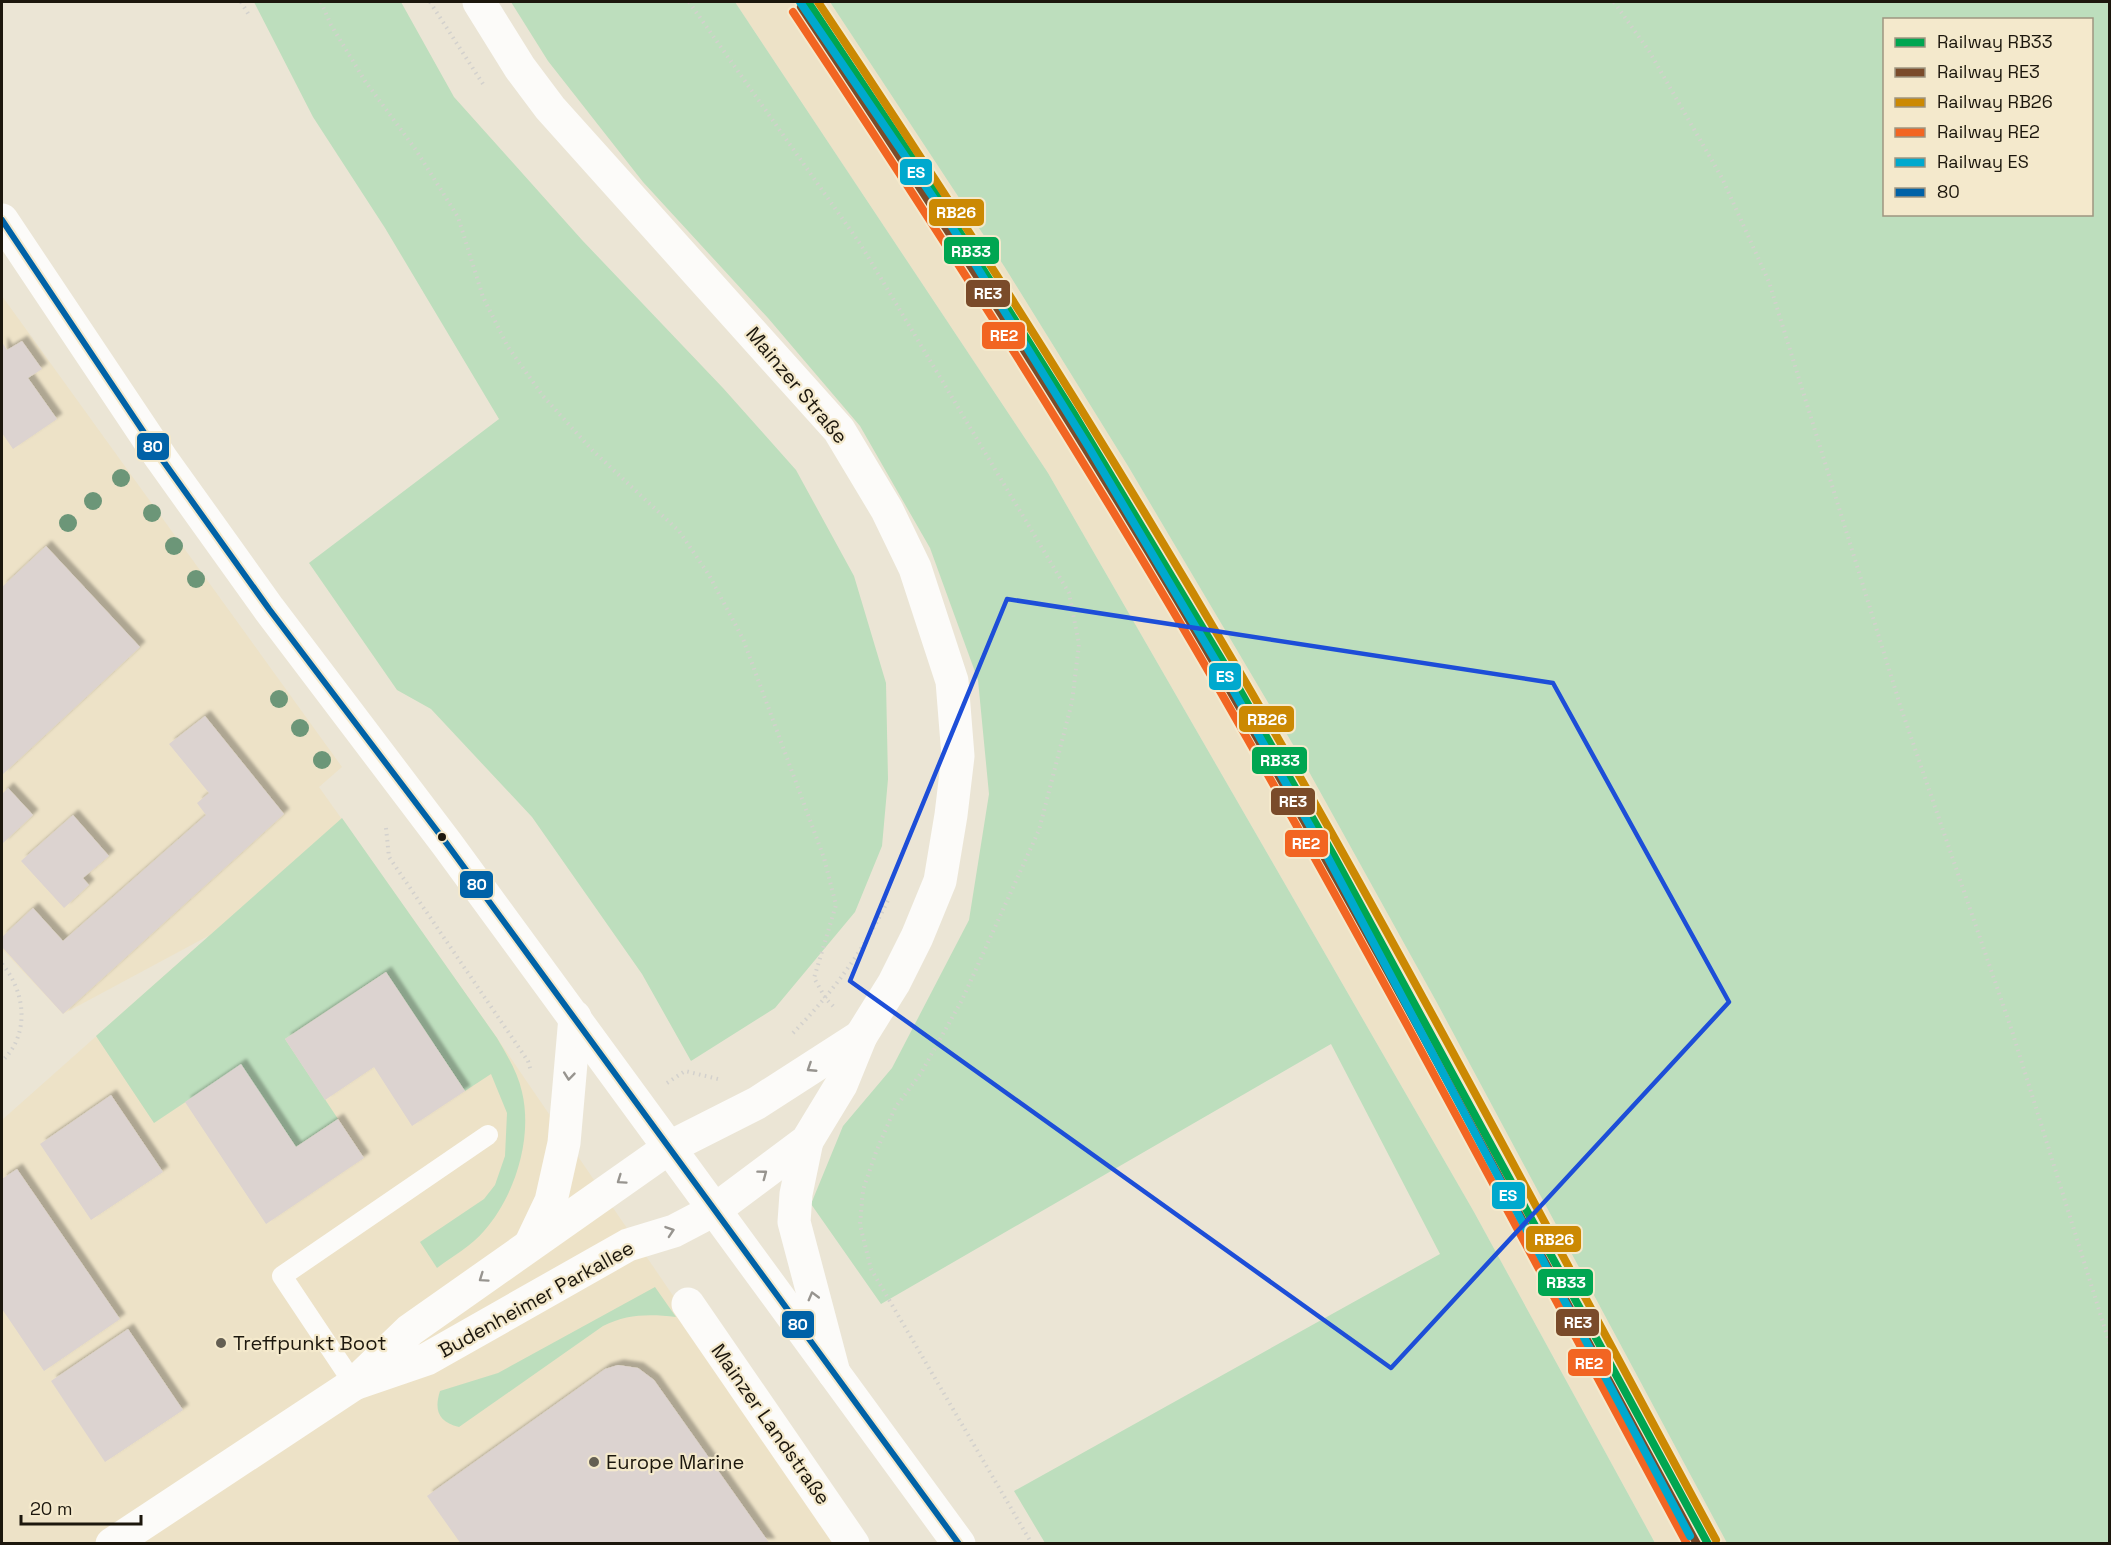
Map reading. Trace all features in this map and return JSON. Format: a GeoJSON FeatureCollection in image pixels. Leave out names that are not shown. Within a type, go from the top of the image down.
{"type":"FeatureCollection","features":[{"type":"Feature","properties":{"kind":"street","name":"Mainzer Straße"},"geometry":{"type":"LineString","coordinates":[[479,2],[520,68],[550,108],[838,430],[887,510],[915,568],[952,681],[958,756],[940,880],[917,937],[894,983],[861,1036],[841,1085],[807,1141]]}},
{"type":"Feature","properties":{"kind":"street"},"geometry":{"type":"LineString","coordinates":[[2,220],[160,458],[255,590],[575,1017],[959,1544]]}},
{"type":"Feature","properties":{"kind":"street","name":"Budenheimer Parkallee"},"geometry":{"type":"LineString","coordinates":[[531,1244],[551,1201],[564,1143],[575,1017]]}},
{"type":"Feature","properties":{"kind":"street","name":"Budenheimer Parkallee"},"geometry":{"type":"LineString","coordinates":[[112,1544],[354,1384],[410,1330],[670,1146],[757,1103],[861,1036]]}},
{"type":"Feature","properties":{"kind":"street","name":"Budenheimer Parkallee"},"geometry":{"type":"LineString","coordinates":[[354,1384],[427,1359],[628,1245],[674,1231],[716,1209],[807,1141]]}},
{"type":"Feature","properties":{"kind":"street"},"geometry":{"type":"LineString","coordinates":[[807,1141],[796,1194],[794,1222],[834,1373]]}},
{"type":"Feature","properties":{"kind":"street","name":"Mainzer Landstraße"},"geometry":{"type":"LineString","coordinates":[[688,1304],[853,1544]]}},
{"type":"Feature","properties":{"kind":"lane"},"geometry":{"type":"LineString","coordinates":[[354,1384],[282,1276],[488,1135]]}},
{"type":"Feature","properties":{"kind":"path"},"geometry":{"type":"LineString","coordinates":[[241,2],[249,15]]}},
{"type":"Feature","properties":{"kind":"path"},"geometry":{"type":"LineString","coordinates":[[321,2],[331,25],[366,81],[416,150],[458,217],[483,297],[508,347],[543,396],[592,450],[679,531],[709,575],[743,639],[824,858],[836,905],[814,978],[826,999],[861,1036]]}},
{"type":"Feature","properties":{"kind":"path"},"geometry":{"type":"LineString","coordinates":[[430,2],[476,77],[484,85]]}},
{"type":"Feature","properties":{"kind":"path"},"geometry":{"type":"LineString","coordinates":[[1614,2],[1649,51],[1722,178],[1769,282],[1901,708],[2012,1031],[2109,1345]]}},
{"type":"Feature","properties":{"kind":"path"},"geometry":{"type":"LineString","coordinates":[[386,826],[389,857],[528,1061],[531,1072]]}},
{"type":"Feature","properties":{"kind":"path"},"geometry":{"type":"LineString","coordinates":[[785,1041],[826,999],[871,936],[890,896]]}},
{"type":"Feature","properties":{"kind":"path"},"geometry":{"type":"LineString","coordinates":[[2,964],[11,975],[22,1006],[18,1040],[2,1061]]}},
{"type":"Feature","properties":{"kind":"path"},"geometry":{"type":"LineString","coordinates":[[665,1084],[685,1071],[728,1080]]}},
{"type":"Feature","properties":{"kind":"highlighted area"},"geometry":{"type":"Polygon","coordinates":[[[1007,599],[1553,683],[1729,1002],[1391,1368],[850,981],[1007,599]]]}},
{"type":"Feature","properties":{"kind":"shaded area"},"geometry":{"type":"Polygon","coordinates":[[[735,2],[830,2],[1004,266],[1128,466],[1308,770],[1436,1001],[1727,1543],[1655,1543],[1474,1212],[1048,473],[735,2]]]}},
{"type":"Feature","properties":{"kind":"shaded area"},"geometry":{"type":"Polygon","coordinates":[[[2,296],[342,767],[319,787],[497,1038],[842,1543],[2,1543],[2,1120],[210,935],[63,1014],[2,949],[2,296]]]}},
{"type":"Feature","properties":{"kind":"green space"},"geometry":{"type":"Polygon","coordinates":[[[254,2],[401,2],[454,97],[582,240],[723,388],[796,470],[854,576],[886,683],[888,779],[882,846],[855,912],[775,1008],[691,1061],[642,974],[532,817],[431,709],[397,690],[309,563],[499,419],[385,228],[313,117],[254,2]]]}},
{"type":"Feature","properties":{"kind":"green space"},"geometry":{"type":"Polygon","coordinates":[[[511,2],[735,2],[1048,473],[1474,1212],[1655,1543],[1045,1543],[1014,1491],[1440,1254],[1331,1044],[881,1304],[811,1204],[843,1126],[892,1068],[969,920],[989,794],[978,680],[930,548],[860,426],[768,318],[643,182],[548,61],[511,2]]]}},
{"type":"Feature","properties":{"kind":"green space"},"geometry":{"type":"Polygon","coordinates":[[[830,2],[2109,2],[2109,1543],[1727,1543],[1436,1001],[1308,770],[1128,466],[1004,266],[830,2]]]}},
{"type":"Feature","properties":{"kind":"green space"},"geometry":{"type":"Polygon","coordinates":[[[342,818],[497,1038],[515,1071],[522,1092],[525,1110],[523,1147],[513,1184],[505,1201],[479,1236],[437,1268],[420,1242],[484,1199],[495,1185],[505,1156],[507,1113],[491,1074],[465,1091],[386,972],[285,1039],[338,1119],[296,1147],[241,1065],[154,1123],[96,1036],[342,818]]]}},
{"type":"Feature","properties":{"kind":"green space"},"geometry":{"type":"Polygon","coordinates":[[[655,1287],[676,1317],[638,1316],[612,1322],[459,1427],[446,1422],[439,1414],[437,1404],[440,1391],[498,1373],[655,1287]]]}},
{"type":"Feature","properties":{"kind":"building"},"geometry":{"type":"Polygon","coordinates":[[[22,341],[42,369],[28,378],[57,419],[13,449],[2,433],[2,342],[7,350],[22,341]]]}},
{"type":"Feature","properties":{"kind":"building"},"geometry":{"type":"Polygon","coordinates":[[[46,546],[140,647],[2,775],[2,587],[46,546]]]}},
{"type":"Feature","properties":{"kind":"building"},"geometry":{"type":"Polygon","coordinates":[[[205,716],[284,814],[63,1014],[2,947],[2,937],[33,908],[63,941],[206,815],[197,803],[209,793],[169,744],[205,716]]]}},
{"type":"Feature","properties":{"kind":"building"},"geometry":{"type":"Polygon","coordinates":[[[8,788],[33,815],[2,844],[2,794],[8,788]]]}},
{"type":"Feature","properties":{"kind":"building"},"geometry":{"type":"Polygon","coordinates":[[[73,815],[109,856],[83,878],[89,885],[64,908],[21,861],[73,815]]]}},
{"type":"Feature","properties":{"kind":"building"},"geometry":{"type":"Polygon","coordinates":[[[386,972],[465,1091],[412,1126],[374,1067],[325,1100],[285,1039],[386,972]]]}},
{"type":"Feature","properties":{"kind":"building"},"geometry":{"type":"Polygon","coordinates":[[[241,1064],[296,1147],[338,1119],[364,1158],[266,1224],[185,1102],[241,1064]]]}},
{"type":"Feature","properties":{"kind":"building"},"geometry":{"type":"Polygon","coordinates":[[[111,1095],[163,1172],[91,1220],[40,1144],[111,1095]]]}},
{"type":"Feature","properties":{"kind":"building"},"geometry":{"type":"Polygon","coordinates":[[[17,1169],[120,1319],[44,1371],[2,1309],[2,1179],[17,1169]]]}},
{"type":"Feature","properties":{"kind":"building"},"geometry":{"type":"Polygon","coordinates":[[[128,1329],[183,1410],[105,1462],[51,1381],[128,1329]]]}},
{"type":"Feature","properties":{"kind":"building","name":"Europe Marine"},"geometry":{"type":"Polygon","coordinates":[[[618,1365],[638,1368],[654,1380],[770,1544],[461,1544],[427,1496],[605,1369],[618,1365]]]}},
{"type":"Feature","properties":{"kind":"rail line","name":"ES"},"geometry":{"type":"LineString","coordinates":[[800,2],[939,206],[1088,446],[1229,683],[1326,854],[1690,1536]]}},
{"type":"Feature","properties":{"kind":"rail line","name":"RB33"},"geometry":{"type":"LineString","coordinates":[[808,2],[930,185],[1074,414],[1234,680],[1334,856],[1708,1544]]}},
{"type":"Feature","properties":{"kind":"rail line","name":"RB26"},"geometry":{"type":"LineString","coordinates":[[818,2],[928,168],[1035,336],[1140,505],[1242,676],[1364,890],[1716,1540]]}},
{"type":"Feature","properties":{"kind":"rail line","name":"RE3"},"geometry":{"type":"LineString","coordinates":[[801,7],[1074,430],[1229,689],[1407,1008],[1697,1544]]}},
{"type":"Feature","properties":{"kind":"rail line","name":"RE2"},"geometry":{"type":"LineString","coordinates":[[793,12],[1012,348],[1118,519],[1220,691],[1398,1009],[1687,1544]]}},
{"type":"Feature","properties":{"kind":"transit line","name":"80"},"geometry":{"type":"LineString","coordinates":[[2,220],[161,458],[269,609],[447,844],[959,1544]]}},
{"type":"Feature","properties":{"kind":"place","name":"Treffpunkt Boot"},"geometry":{"type":"Point","coordinates":[221,1343]}},
{"type":"Feature","properties":{"kind":"place","name":"Europe Marine"},"geometry":{"type":"Point","coordinates":[594,1462]}}]}
